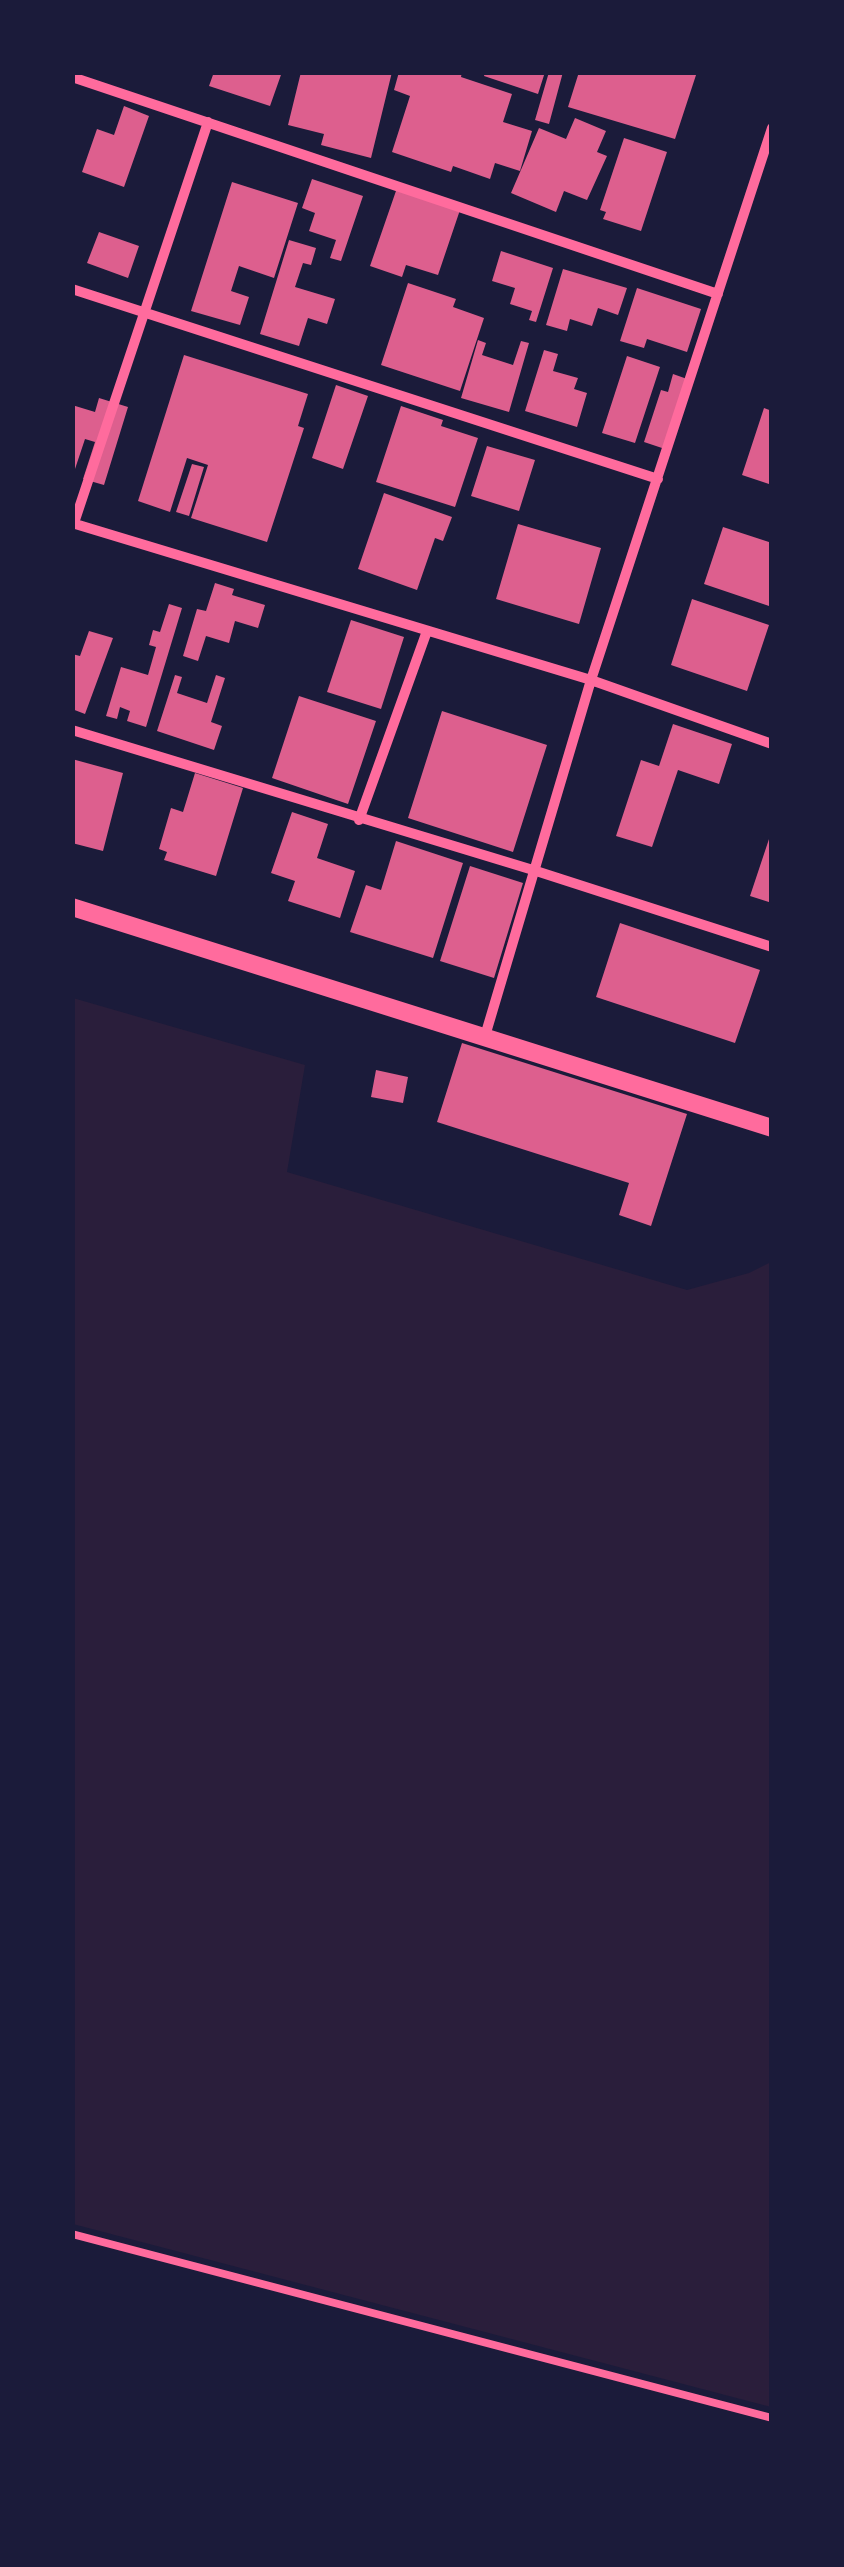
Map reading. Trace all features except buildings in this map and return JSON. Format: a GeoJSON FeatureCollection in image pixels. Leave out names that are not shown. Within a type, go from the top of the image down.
{"type":"FeatureCollection","features":[{"type":"Feature","properties":{"kind":"street"},"geometry":{"type":"LineString","coordinates":[[72,77],[718,294]]}},
{"type":"Feature","properties":{"kind":"street"},"geometry":{"type":"LineString","coordinates":[[208,122],[73,523],[591,680],[772,744]]}},
{"type":"Feature","properties":{"kind":"street"},"geometry":{"type":"LineString","coordinates":[[484,1036],[591,680],[772,128]]}},
{"type":"Feature","properties":{"kind":"street"},"geometry":{"type":"LineString","coordinates":[[72,288],[658,479]]}},
{"type":"Feature","properties":{"kind":"street"},"geometry":{"type":"LineString","coordinates":[[359,820],[427,630]]}},
{"type":"Feature","properties":{"kind":"street"},"geometry":{"type":"LineString","coordinates":[[72,730],[772,947]]}},
{"type":"Feature","properties":{"kind":"street"},"geometry":{"type":"LineString","coordinates":[[72,907],[772,1128]]}},
{"type":"Feature","properties":{"kind":"lane"},"geometry":{"type":"LineString","coordinates":[[72,2234],[772,2418]]}},
{"type":"Feature","properties":{"kind":"shaded area"},"geometry":{"type":"Polygon","coordinates":[[[73,998],[305,1065],[287,1172],[687,1290],[749,1273],[771,1262],[771,2407],[73,2224],[73,998]]]}}]}
